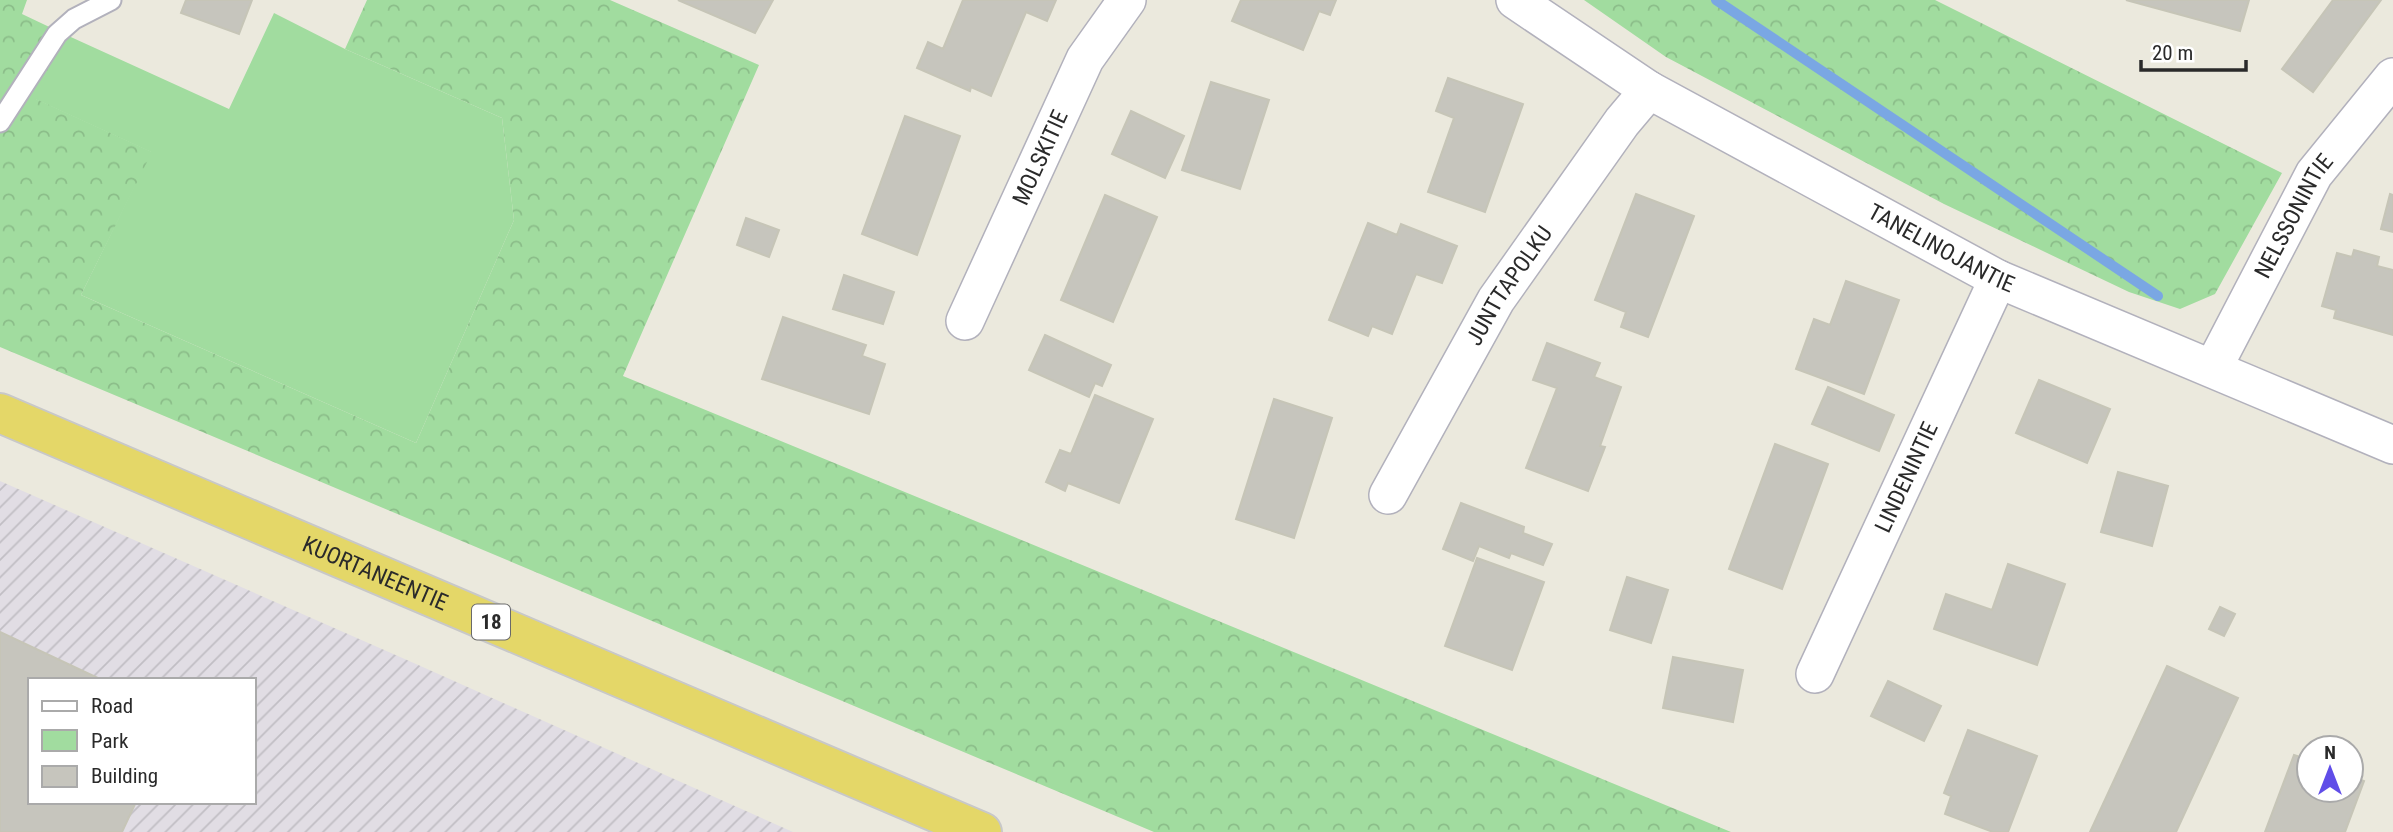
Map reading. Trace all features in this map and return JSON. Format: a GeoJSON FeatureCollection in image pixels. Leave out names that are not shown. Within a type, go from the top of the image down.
{"type":"FeatureCollection","features":[{"type":"Feature","properties":{"kind":"highway","name":"KUORTANEENTIE"},"geometry":{"type":"LineString","coordinates":[[0,413],[982,832]]}},
{"type":"Feature","properties":{"kind":"street","name":"MOLSKITIE"},"geometry":{"type":"LineString","coordinates":[[965,321],[1085,60],[1127,0]]}},
{"type":"Feature","properties":{"kind":"street","name":"TANELINOJANTIE"},"geometry":{"type":"LineString","coordinates":[[1515,0],[1649,90],[1998,279],[2393,445]]}},
{"type":"Feature","properties":{"kind":"street","name":"NELSSONINTIE"},"geometry":{"type":"LineString","coordinates":[[2213,368],[2314,174],[2393,77]]}},
{"type":"Feature","properties":{"kind":"street","name":"JUNTTAPOLKU"},"geometry":{"type":"LineString","coordinates":[[1388,495],[1496,300],[1622,122],[1649,90]]}},
{"type":"Feature","properties":{"kind":"street","name":"LINDENINTIE"},"geometry":{"type":"LineString","coordinates":[[1815,674],[1998,279]]}},
{"type":"Feature","properties":{"kind":"lane"},"geometry":{"type":"LineString","coordinates":[[0,122],[57,34],[74,19],[111,0]]}},
{"type":"Feature","properties":{"kind":"shaded area"},"geometry":{"type":"Polygon","coordinates":[[[0,481],[416,664],[793,832],[0,832],[0,481]]]}},
{"type":"Feature","properties":{"kind":"green space"},"geometry":{"type":"Polygon","coordinates":[[[0,0],[27,0],[22,14],[62,33],[36,99],[152,152],[81,295],[416,443],[514,220],[502,118],[345,49],[367,0],[610,0],[759,65],[623,376],[1731,832],[1154,832],[0,347],[0,0]]]}},
{"type":"Feature","properties":{"kind":"green space"},"geometry":{"type":"Polygon","coordinates":[[[1584,0],[1935,0],[2282,173],[2215,294],[2180,309],[2129,292],[1944,204],[1666,57],[1584,0]]]}},
{"type":"Feature","properties":{"kind":"green space"},"geometry":{"type":"Polygon","coordinates":[[[274,13],[345,49],[502,118],[514,220],[416,443],[81,295],[151,152],[35,99],[62,33],[229,109],[274,13]]]}},
{"type":"Feature","properties":{"kind":"building"},"geometry":{"type":"Polygon","coordinates":[[[186,0],[252,0],[239,34],[181,13],[186,0]]]}},
{"type":"Feature","properties":{"kind":"building"},"geometry":{"type":"Polygon","coordinates":[[[678,0],[773,0],[755,33],[678,0]]]}},
{"type":"Feature","properties":{"kind":"building"},"geometry":{"type":"Polygon","coordinates":[[[963,0],[1056,0],[1047,21],[1026,12],[991,96],[971,87],[970,91],[917,68],[928,42],[943,49],[963,0]]]}},
{"type":"Feature","properties":{"kind":"building"},"geometry":{"type":"Polygon","coordinates":[[[1241,0],[1336,0],[1330,15],[1319,11],[1303,50],[1232,21],[1241,0]]]}},
{"type":"Feature","properties":{"kind":"building"},"geometry":{"type":"Polygon","coordinates":[[[2126,0],[2249,0],[2240,31],[2126,0]]]}},
{"type":"Feature","properties":{"kind":"building"},"geometry":{"type":"Polygon","coordinates":[[[2333,0],[2381,0],[2313,92],[2282,69],[2333,0]]]}},
{"type":"Feature","properties":{"kind":"building"},"geometry":{"type":"Polygon","coordinates":[[[1448,78],[1523,104],[1485,212],[1428,192],[1454,118],[1436,111],[1448,78]]]}},
{"type":"Feature","properties":{"kind":"building"},"geometry":{"type":"Polygon","coordinates":[[[1211,82],[1269,100],[1240,189],[1182,170],[1211,82]]]}},
{"type":"Feature","properties":{"kind":"building"},"geometry":{"type":"Polygon","coordinates":[[[1131,111],[1184,136],[1165,178],[1112,154],[1131,111]]]}},
{"type":"Feature","properties":{"kind":"building"},"geometry":{"type":"Polygon","coordinates":[[[905,116],[960,136],[917,255],[862,234],[905,116]]]}},
{"type":"Feature","properties":{"kind":"building"},"geometry":{"type":"Polygon","coordinates":[[[1636,194],[1694,216],[1648,337],[1621,327],[1626,312],[1595,300],[1636,194]]]}},
{"type":"Feature","properties":{"kind":"building"},"geometry":{"type":"Polygon","coordinates":[[[2390,194],[2393,195],[2393,232],[2381,229],[2390,194]]]}},
{"type":"Feature","properties":{"kind":"building"},"geometry":{"type":"Polygon","coordinates":[[[1105,195],[1157,217],[1113,322],[1061,300],[1105,195]]]}},
{"type":"Feature","properties":{"kind":"building"},"geometry":{"type":"Polygon","coordinates":[[[746,218],[779,230],[769,257],[737,245],[746,218]]]}},
{"type":"Feature","properties":{"kind":"building"},"geometry":{"type":"Polygon","coordinates":[[[1368,223],[1397,235],[1401,224],[1457,246],[1442,283],[1416,274],[1392,334],[1372,326],[1368,336],[1329,320],[1368,223]]]}},
{"type":"Feature","properties":{"kind":"building"},"geometry":{"type":"Polygon","coordinates":[[[2354,250],[2379,257],[2377,266],[2393,270],[2393,335],[2334,318],[2336,310],[2322,306],[2337,253],[2352,257],[2354,250]]]}},
{"type":"Feature","properties":{"kind":"building"},"geometry":{"type":"Polygon","coordinates":[[[844,275],[894,292],[883,324],[833,309],[844,275]]]}},
{"type":"Feature","properties":{"kind":"building"},"geometry":{"type":"Polygon","coordinates":[[[1846,281],[1899,300],[1864,394],[1796,369],[1814,319],[1830,325],[1846,281]]]}},
{"type":"Feature","properties":{"kind":"building"},"geometry":{"type":"Polygon","coordinates":[[[783,317],[866,345],[862,356],[885,364],[869,414],[762,379],[783,317]]]}},
{"type":"Feature","properties":{"kind":"building"},"geometry":{"type":"Polygon","coordinates":[[[1045,335],[1111,365],[1102,386],[1095,383],[1089,397],[1029,370],[1045,335]]]}},
{"type":"Feature","properties":{"kind":"building"},"geometry":{"type":"Polygon","coordinates":[[[1547,343],[1600,363],[1594,377],[1621,387],[1600,446],[1605,447],[1588,491],[1526,468],[1557,388],[1533,380],[1547,343]]]}},
{"type":"Feature","properties":{"kind":"building"},"geometry":{"type":"Polygon","coordinates":[[[2039,380],[2110,409],[2087,463],[2016,433],[2039,380]]]}},
{"type":"Feature","properties":{"kind":"building"},"geometry":{"type":"Polygon","coordinates":[[[1828,387],[1894,415],[1879,451],[1812,424],[1828,387]]]}},
{"type":"Feature","properties":{"kind":"building"},"geometry":{"type":"Polygon","coordinates":[[[1095,395],[1153,419],[1119,503],[1068,483],[1065,491],[1046,482],[1060,450],[1071,454],[1095,395]]]}},
{"type":"Feature","properties":{"kind":"building"},"geometry":{"type":"Polygon","coordinates":[[[1274,399],[1332,418],[1294,538],[1236,519],[1274,399]]]}},
{"type":"Feature","properties":{"kind":"building"},"geometry":{"type":"Polygon","coordinates":[[[1775,444],[1828,464],[1782,589],[1729,569],[1775,444]]]}},
{"type":"Feature","properties":{"kind":"building"},"geometry":{"type":"Polygon","coordinates":[[[2118,472],[2168,486],[2152,546],[2101,532],[2118,472]]]}},
{"type":"Feature","properties":{"kind":"building"},"geometry":{"type":"Polygon","coordinates":[[[1461,503],[1524,527],[1523,533],[1552,544],[1543,565],[1511,553],[1509,558],[1479,546],[1473,561],[1443,549],[1461,503]]]}},
{"type":"Feature","properties":{"kind":"building"},"geometry":{"type":"Polygon","coordinates":[[[1477,558],[1544,582],[1512,670],[1445,646],[1477,558]]]}},
{"type":"Feature","properties":{"kind":"building"},"geometry":{"type":"Polygon","coordinates":[[[2008,564],[2065,584],[2037,665],[1934,629],[1946,594],[1992,610],[2008,564]]]}},
{"type":"Feature","properties":{"kind":"building"},"geometry":{"type":"Polygon","coordinates":[[[1627,577],[1668,590],[1651,643],[1610,630],[1627,577]]]}},
{"type":"Feature","properties":{"kind":"building"},"geometry":{"type":"Polygon","coordinates":[[[2220,607],[2235,614],[2224,636],[2209,629],[2220,607]]]}},
{"type":"Feature","properties":{"kind":"building"},"geometry":{"type":"Polygon","coordinates":[[[0,632],[98,678],[28,678],[28,804],[135,804],[122,832],[0,832],[0,632]]]}},
{"type":"Feature","properties":{"kind":"building"},"geometry":{"type":"Polygon","coordinates":[[[1673,657],[1743,670],[1733,722],[1663,708],[1673,657]]]}},
{"type":"Feature","properties":{"kind":"building"},"geometry":{"type":"Polygon","coordinates":[[[2167,666],[2238,698],[2176,832],[2090,832],[2167,666]]]}},
{"type":"Feature","properties":{"kind":"building"},"geometry":{"type":"Polygon","coordinates":[[[1888,681],[1941,706],[1924,741],[1871,716],[1888,681]]]}},
{"type":"Feature","properties":{"kind":"building"},"geometry":{"type":"Polygon","coordinates":[[[1968,730],[2037,756],[2008,832],[1993,832],[1945,814],[1951,796],[1944,793],[1968,730]]]}},
{"type":"Feature","properties":{"kind":"building"},"geometry":{"type":"Polygon","coordinates":[[[2294,755],[2295,804],[2355,804],[2345,832],[2265,832],[2294,755]]]}},
{"type":"Feature","properties":{"kind":"waterway"},"geometry":{"type":"LineString","coordinates":[[1716,0],[2158,296]]}}]}
